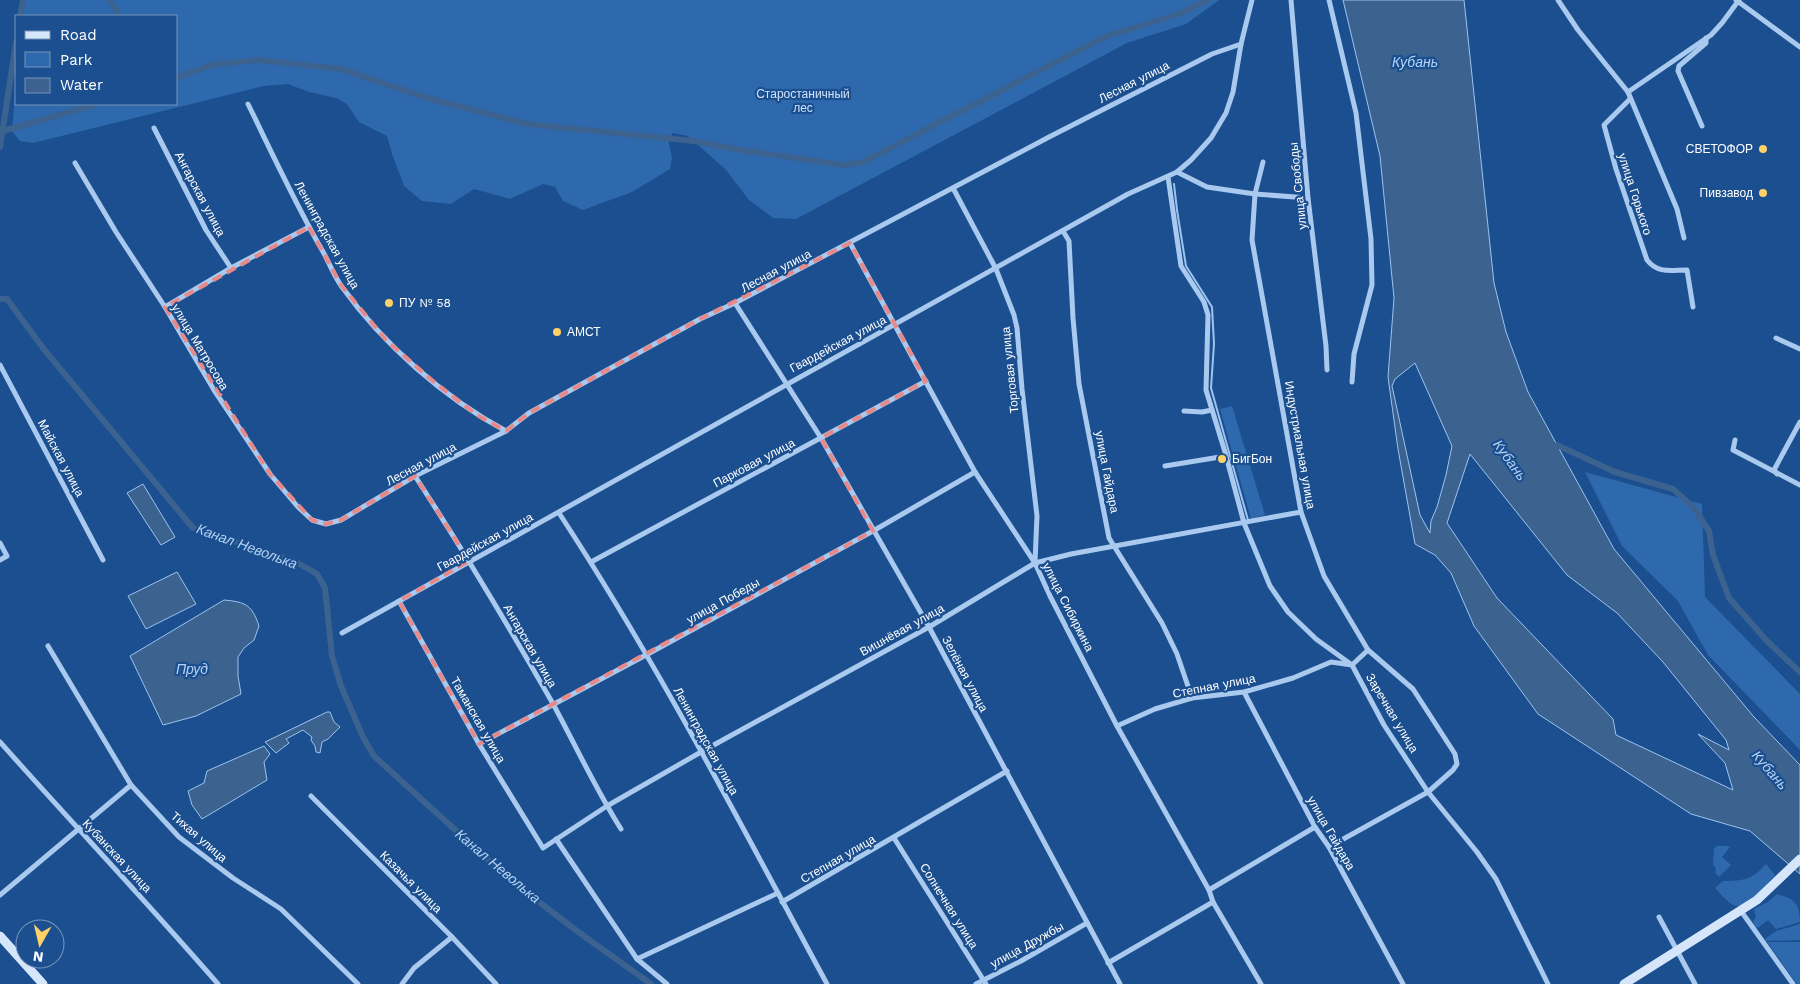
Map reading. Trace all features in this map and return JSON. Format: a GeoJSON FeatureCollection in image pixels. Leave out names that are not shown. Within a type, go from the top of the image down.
{"type":"FeatureCollection","features":[{"type":"Feature","properties":{"kind":"main road"},"geometry":{"type":"LineString","coordinates":[[1624,984],[1741,912],[1757,900],[1800,859]]}},
{"type":"Feature","properties":{"kind":"main road"},"geometry":{"type":"LineString","coordinates":[[0,936],[43,984]]}},
{"type":"Feature","properties":{"kind":"street","name":"Гвардейская улица"},"geometry":{"type":"LineString","coordinates":[[342,633],[1128,194],[1177,172],[1211,138],[1226,113],[1233,92],[1241,44],[1252,0]]}},
{"type":"Feature","properties":{"kind":"street","name":"улица Свободы"},"geometry":{"type":"LineString","coordinates":[[1292,0],[1308,198],[1328,370]]}},
{"type":"Feature","properties":{"kind":"street"},"geometry":{"type":"LineString","coordinates":[[1330,0],[1356,113],[1371,239],[1372,285],[1354,354],[1352,382]]}},
{"type":"Feature","properties":{"kind":"street"},"geometry":{"type":"LineString","coordinates":[[1558,0],[1578,30],[1628,92],[1676,208],[1684,238]]}},
{"type":"Feature","properties":{"kind":"street"},"geometry":{"type":"LineString","coordinates":[[1628,92],[1706,38],[1722,24],[1737,1],[1800,46]]}},
{"type":"Feature","properties":{"kind":"street"},"geometry":{"type":"LineString","coordinates":[[1702,126],[1678,71],[1679,66],[1706,43],[1706,38]]}},
{"type":"Feature","properties":{"kind":"street","name":"Лесная улица"},"geometry":{"type":"LineString","coordinates":[[326,524],[341,520],[415,476],[506,431],[529,413],[546,403],[700,319],[736,303],[1212,54],[1241,44]]}},
{"type":"Feature","properties":{"kind":"street","name":"улица Горького"},"geometry":{"type":"LineString","coordinates":[[1630,100],[1604,125],[1616,170],[1647,260],[1654,269],[1687,270],[1693,307]]}},
{"type":"Feature","properties":{"kind":"street","name":"Ленинградская улица"},"geometry":{"type":"LineString","coordinates":[[248,104],[308,227],[341,285],[386,340],[434,382],[478,416],[506,431]]}},
{"type":"Feature","properties":{"kind":"street","name":"Ангарская улица"},"geometry":{"type":"LineString","coordinates":[[154,128],[206,230],[232,268]]}},
{"type":"Feature","properties":{"kind":"street","name":"Индустриальная улица"},"geometry":{"type":"LineString","coordinates":[[1263,162],[1255,194],[1252,240],[1301,512],[1324,576],[1368,650],[1413,689],[1455,754],[1458,764],[1428,792]]}},
{"type":"Feature","properties":{"kind":"street","name":"улица Матросова"},"geometry":{"type":"LineString","coordinates":[[75,163],[116,232],[165,307],[214,390],[270,474],[298,507],[312,520],[326,524]]}},
{"type":"Feature","properties":{"kind":"street"},"geometry":{"type":"LineString","coordinates":[[1177,172],[1207,187],[1255,194],[1308,198]]}},
{"type":"Feature","properties":{"kind":"street","name":"Заречная улица"},"geometry":{"type":"LineString","coordinates":[[1168,176],[1181,266],[1204,302],[1208,315],[1206,390],[1244,523],[1270,586],[1288,612],[1316,639],[1352,665],[1384,725],[1428,792],[1477,852],[1496,879],[1548,984]]}},
{"type":"Feature","properties":{"kind":"street","name":"Торговая улица"},"geometry":{"type":"LineString","coordinates":[[953,188],[996,269],[1011,304],[1017,328],[1037,516],[1034,563]]}},
{"type":"Feature","properties":{"kind":"street"},"geometry":{"type":"LineString","coordinates":[[165,307],[308,227]]}},
{"type":"Feature","properties":{"kind":"street","name":"улица Гайдара"},"geometry":{"type":"LineString","coordinates":[[1063,231],[1069,241],[1079,384],[1109,538],[1162,623],[1177,654],[1192,698]]}},
{"type":"Feature","properties":{"kind":"street","name":"улица Сибиркина"},"geometry":{"type":"LineString","coordinates":[[850,243],[896,324],[975,472],[1034,563],[1117,726],[1209,890],[1213,902],[1261,984]]}},
{"type":"Feature","properties":{"kind":"street","name":"Зелёная улица"},"geometry":{"type":"LineString","coordinates":[[736,303],[821,438],[928,627],[1120,984]]}},
{"type":"Feature","properties":{"kind":"street"},"geometry":{"type":"LineString","coordinates":[[1776,338],[1800,350]]}},
{"type":"Feature","properties":{"kind":"street","name":"Майская улица"},"geometry":{"type":"LineString","coordinates":[[0,365],[103,560]]}},
{"type":"Feature","properties":{"kind":"street","name":"Парковая улица"},"geometry":{"type":"LineString","coordinates":[[591,562],[926,381]]}},
{"type":"Feature","properties":{"kind":"street"},"geometry":{"type":"LineString","coordinates":[[1184,411],[1202,412],[1212,410]]}},
{"type":"Feature","properties":{"kind":"street"},"geometry":{"type":"LineString","coordinates":[[1777,474],[1774,470],[1778,460],[1800,422]]}},
{"type":"Feature","properties":{"kind":"street"},"geometry":{"type":"LineString","coordinates":[[1735,440],[1733,450],[1800,485]]}},
{"type":"Feature","properties":{"kind":"street"},"geometry":{"type":"LineString","coordinates":[[1165,466],[1226,456]]}},
{"type":"Feature","properties":{"kind":"street","name":"улица Победы"},"geometry":{"type":"LineString","coordinates":[[479,744],[873,531],[975,472]]}},
{"type":"Feature","properties":{"kind":"street","name":"Ангарская улица"},"geometry":{"type":"LineString","coordinates":[[415,476],[469,561],[552,704],[606,806],[621,829]]}},
{"type":"Feature","properties":{"kind":"street","name":"Вишнёвая улица"},"geometry":{"type":"LineString","coordinates":[[543,848],[606,806],[928,627],[1034,563],[1071,554],[1301,512]]}},
{"type":"Feature","properties":{"kind":"street","name":"Ленинградская улица"},"geometry":{"type":"LineString","coordinates":[[559,513],[591,562],[646,655],[827,984]]}},
{"type":"Feature","properties":{"kind":"street"},"geometry":{"type":"LineString","coordinates":[[0,543],[7,556],[0,560]]}},
{"type":"Feature","properties":{"kind":"street","name":"Таманская улица"},"geometry":{"type":"LineString","coordinates":[[399,601],[479,744],[543,848]]}},
{"type":"Feature","properties":{"kind":"street","name":"Тихая улица"},"geometry":{"type":"LineString","coordinates":[[48,646],[131,785],[179,837],[233,878],[282,909],[358,984]]}},
{"type":"Feature","properties":{"kind":"street"},"geometry":{"type":"LineString","coordinates":[[1352,665],[1368,650]]}},
{"type":"Feature","properties":{"kind":"street","name":"Степная улица"},"geometry":{"type":"LineString","coordinates":[[1117,726],[1155,708],[1192,698],[1244,692],[1293,678],[1331,662],[1352,665]]}},
{"type":"Feature","properties":{"kind":"street","name":"улица Гайдара"},"geometry":{"type":"LineString","coordinates":[[1244,692],[1315,827],[1329,847],[1403,984]]}},
{"type":"Feature","properties":{"kind":"street","name":"Кубанская улица"},"geometry":{"type":"LineString","coordinates":[[0,742],[78,830],[154,910],[218,984]]}},
{"type":"Feature","properties":{"kind":"street","name":"Степная улица"},"geometry":{"type":"LineString","coordinates":[[782,902],[1007,771]]}},
{"type":"Feature","properties":{"kind":"street"},"geometry":{"type":"LineString","coordinates":[[0,895],[131,785]]}},
{"type":"Feature","properties":{"kind":"street"},"geometry":{"type":"LineString","coordinates":[[1329,847],[1428,792]]}},
{"type":"Feature","properties":{"kind":"street","name":"Казачья улица"},"geometry":{"type":"LineString","coordinates":[[311,796],[452,937],[496,984]]}},
{"type":"Feature","properties":{"kind":"street"},"geometry":{"type":"LineString","coordinates":[[1209,890],[1315,827]]}},
{"type":"Feature","properties":{"kind":"street","name":"Солнечная улица"},"geometry":{"type":"LineString","coordinates":[[894,838],[985,982]]}},
{"type":"Feature","properties":{"kind":"street"},"geometry":{"type":"LineString","coordinates":[[556,839],[638,960],[667,984]]}},
{"type":"Feature","properties":{"kind":"street"},"geometry":{"type":"LineString","coordinates":[[638,960],[778,893]]}},
{"type":"Feature","properties":{"kind":"street"},"geometry":{"type":"LineString","coordinates":[[1108,964],[1213,902]]}},
{"type":"Feature","properties":{"kind":"street"},"geometry":{"type":"LineString","coordinates":[[1741,912],[1793,984]]}},
{"type":"Feature","properties":{"kind":"street"},"geometry":{"type":"LineString","coordinates":[[1659,917],[1695,984]]}},
{"type":"Feature","properties":{"kind":"street","name":"улица Дружбы"},"geometry":{"type":"LineString","coordinates":[[976,984],[985,982],[1087,924]]}},
{"type":"Feature","properties":{"kind":"street"},"geometry":{"type":"LineString","coordinates":[[402,984],[414,968],[452,937]]}},
{"type":"Feature","properties":{"kind":"highlighted area"},"geometry":{"type":"Polygon","coordinates":[[[309,227],[341,285],[386,340],[434,382],[477,415],[506,431],[529,413],[700,319],[850,243],[926,381],[821,438],[873,531],[479,744],[399,601],[469,561],[415,476],[341,520],[326,524],[312,520],[270,474],[165,307],[309,227]]]}},
{"type":"Feature","properties":{"kind":"green space","name":"Старостаничный лес"},"geometry":{"type":"Polygon","coordinates":[[[23,0],[1219,0],[1186,24],[1127,43],[796,219],[773,218],[748,199],[727,171],[688,136],[673,133],[668,140],[672,158],[670,169],[632,192],[583,210],[563,201],[555,187],[543,184],[510,199],[474,189],[451,204],[422,201],[404,186],[387,136],[359,122],[347,104],[336,98],[309,92],[288,84],[264,86],[33,143],[20,141],[12,131],[15,95],[15,105],[178,105],[178,15],[22,15],[23,0]]]}},
{"type":"Feature","properties":{"kind":"green space"},"geometry":{"type":"Polygon","coordinates":[[[1232,406],[1265,515],[1251,519],[1220,409],[1232,406]]]}},
{"type":"Feature","properties":{"kind":"green space"},"geometry":{"type":"Polygon","coordinates":[[[1585,472],[1702,504],[1705,597],[1800,694],[1800,750],[1708,655],[1678,601],[1622,546],[1585,472]]]}},
{"type":"Feature","properties":{"kind":"green space"},"geometry":{"type":"Polygon","coordinates":[[[1717,846],[1730,847],[1722,857],[1731,865],[1719,877],[1715,873],[1716,868],[1713,865],[1714,848],[1717,846]]]}},
{"type":"Feature","properties":{"kind":"green space"},"geometry":{"type":"Polygon","coordinates":[[[1766,864],[1775,875],[1747,903],[1737,906],[1731,904],[1715,888],[1723,881],[1742,880],[1752,876],[1766,864]]]}},
{"type":"Feature","properties":{"kind":"green space"},"geometry":{"type":"Polygon","coordinates":[[[1777,894],[1795,903],[1799,911],[1800,922],[1776,929],[1768,920],[1758,928],[1754,925],[1753,921],[1756,917],[1754,909],[1768,902],[1777,894]]]}},
{"type":"Feature","properties":{"kind":"green space"},"geometry":{"type":"Polygon","coordinates":[[[1800,924],[1800,940],[1766,941],[1765,939],[1776,931],[1800,924]]]}},
{"type":"Feature","properties":{"kind":"green space"},"geometry":{"type":"Polygon","coordinates":[[[1767,942],[1800,942],[1800,984],[1797,984],[1767,942]]]}},
{"type":"Feature","properties":{"kind":"water","name":"Кубань"},"geometry":{"type":"Polygon","coordinates":[[[1343,0],[1464,0],[1494,283],[1506,332],[1528,392],[1614,549],[1754,717],[1800,765],[1800,874],[1750,831],[1691,814],[1538,714],[1474,626],[1451,573],[1435,555],[1415,544],[1398,449],[1388,377],[1394,298],[1380,156],[1343,0]],[[1415,363],[1395,379],[1392,386],[1420,515],[1430,533],[1431,521],[1446,475],[1452,446],[1415,363]],[[1470,454],[1447,523],[1497,598],[1613,719],[1616,735],[1733,790],[1725,763],[1698,734],[1729,750],[1726,740],[1663,662],[1617,613],[1567,575],[1470,454]]]}},
{"type":"Feature","properties":{"kind":"water"},"geometry":{"type":"Polygon","coordinates":[[[143,484],[175,537],[161,545],[127,493],[143,484]]]}},
{"type":"Feature","properties":{"kind":"water"},"geometry":{"type":"Polygon","coordinates":[[[177,572],[196,604],[146,629],[128,596],[177,572]]]}},
{"type":"Feature","properties":{"kind":"water","name":"Пруд"},"geometry":{"type":"Polygon","coordinates":[[[224,600],[238,602],[247,606],[254,613],[259,626],[254,640],[244,648],[238,657],[238,676],[241,694],[196,716],[163,725],[130,656],[224,600]]]}},
{"type":"Feature","properties":{"kind":"water"},"geometry":{"type":"Polygon","coordinates":[[[330,712],[334,722],[340,727],[328,739],[322,742],[320,753],[316,752],[311,740],[312,737],[303,730],[286,739],[289,743],[276,753],[265,742],[330,712]]]}},
{"type":"Feature","properties":{"kind":"water"},"geometry":{"type":"Polygon","coordinates":[[[264,746],[270,754],[264,762],[267,780],[202,819],[192,805],[188,791],[204,783],[207,771],[264,746]]]}},
{"type":"Feature","properties":{"kind":"waterway","name":"Канал Неволька"},"geometry":{"type":"LineString","coordinates":[[20,15],[23,0]]}},
{"type":"Feature","properties":{"kind":"waterway","name":"Канал Неволька"},"geometry":{"type":"LineString","coordinates":[[110,0],[118,15]]}},
{"type":"Feature","properties":{"kind":"waterway"},"geometry":{"type":"LineString","coordinates":[[178,77],[211,65],[259,60],[341,69],[427,98],[527,124],[694,141],[844,165],[863,162],[1105,37],[1181,13],[1208,0]]}},
{"type":"Feature","properties":{"kind":"waterway","name":"Канал Неволька"},"geometry":{"type":"LineString","coordinates":[[0,147],[15,49]]}},
{"type":"Feature","properties":{"kind":"waterway"},"geometry":{"type":"LineString","coordinates":[[3,131],[94,105]]}},
{"type":"Feature","properties":{"kind":"waterway"},"geometry":{"type":"LineString","coordinates":[[1174,184],[1186,266],[1212,307],[1214,344],[1211,388],[1248,520]]}},
{"type":"Feature","properties":{"kind":"waterway","name":"Канал Неволька"},"geometry":{"type":"LineString","coordinates":[[0,299],[7,299],[43,348],[193,528],[294,561],[317,574],[325,588],[332,656],[341,686],[363,737],[374,756],[509,879],[651,984]]}},
{"type":"Feature","properties":{"kind":"waterway"},"geometry":{"type":"LineString","coordinates":[[1557,445],[1615,472],[1673,489],[1694,508],[1709,531],[1713,555],[1729,598],[1767,641],[1800,672]]}},
{"type":"Feature","properties":{"kind":"place","name":"СВЕТОФОР"},"geometry":{"type":"Point","coordinates":[1763,149]}},
{"type":"Feature","properties":{"kind":"place","name":"Пивзавод"},"geometry":{"type":"Point","coordinates":[1763,193]}},
{"type":"Feature","properties":{"kind":"place","name":"ПУ № 58"},"geometry":{"type":"Point","coordinates":[389,303]}},
{"type":"Feature","properties":{"kind":"place","name":"АМСТ"},"geometry":{"type":"Point","coordinates":[557,332]}},
{"type":"Feature","properties":{"kind":"place","name":"БигБон"},"geometry":{"type":"Point","coordinates":[1222,459]}}]}
